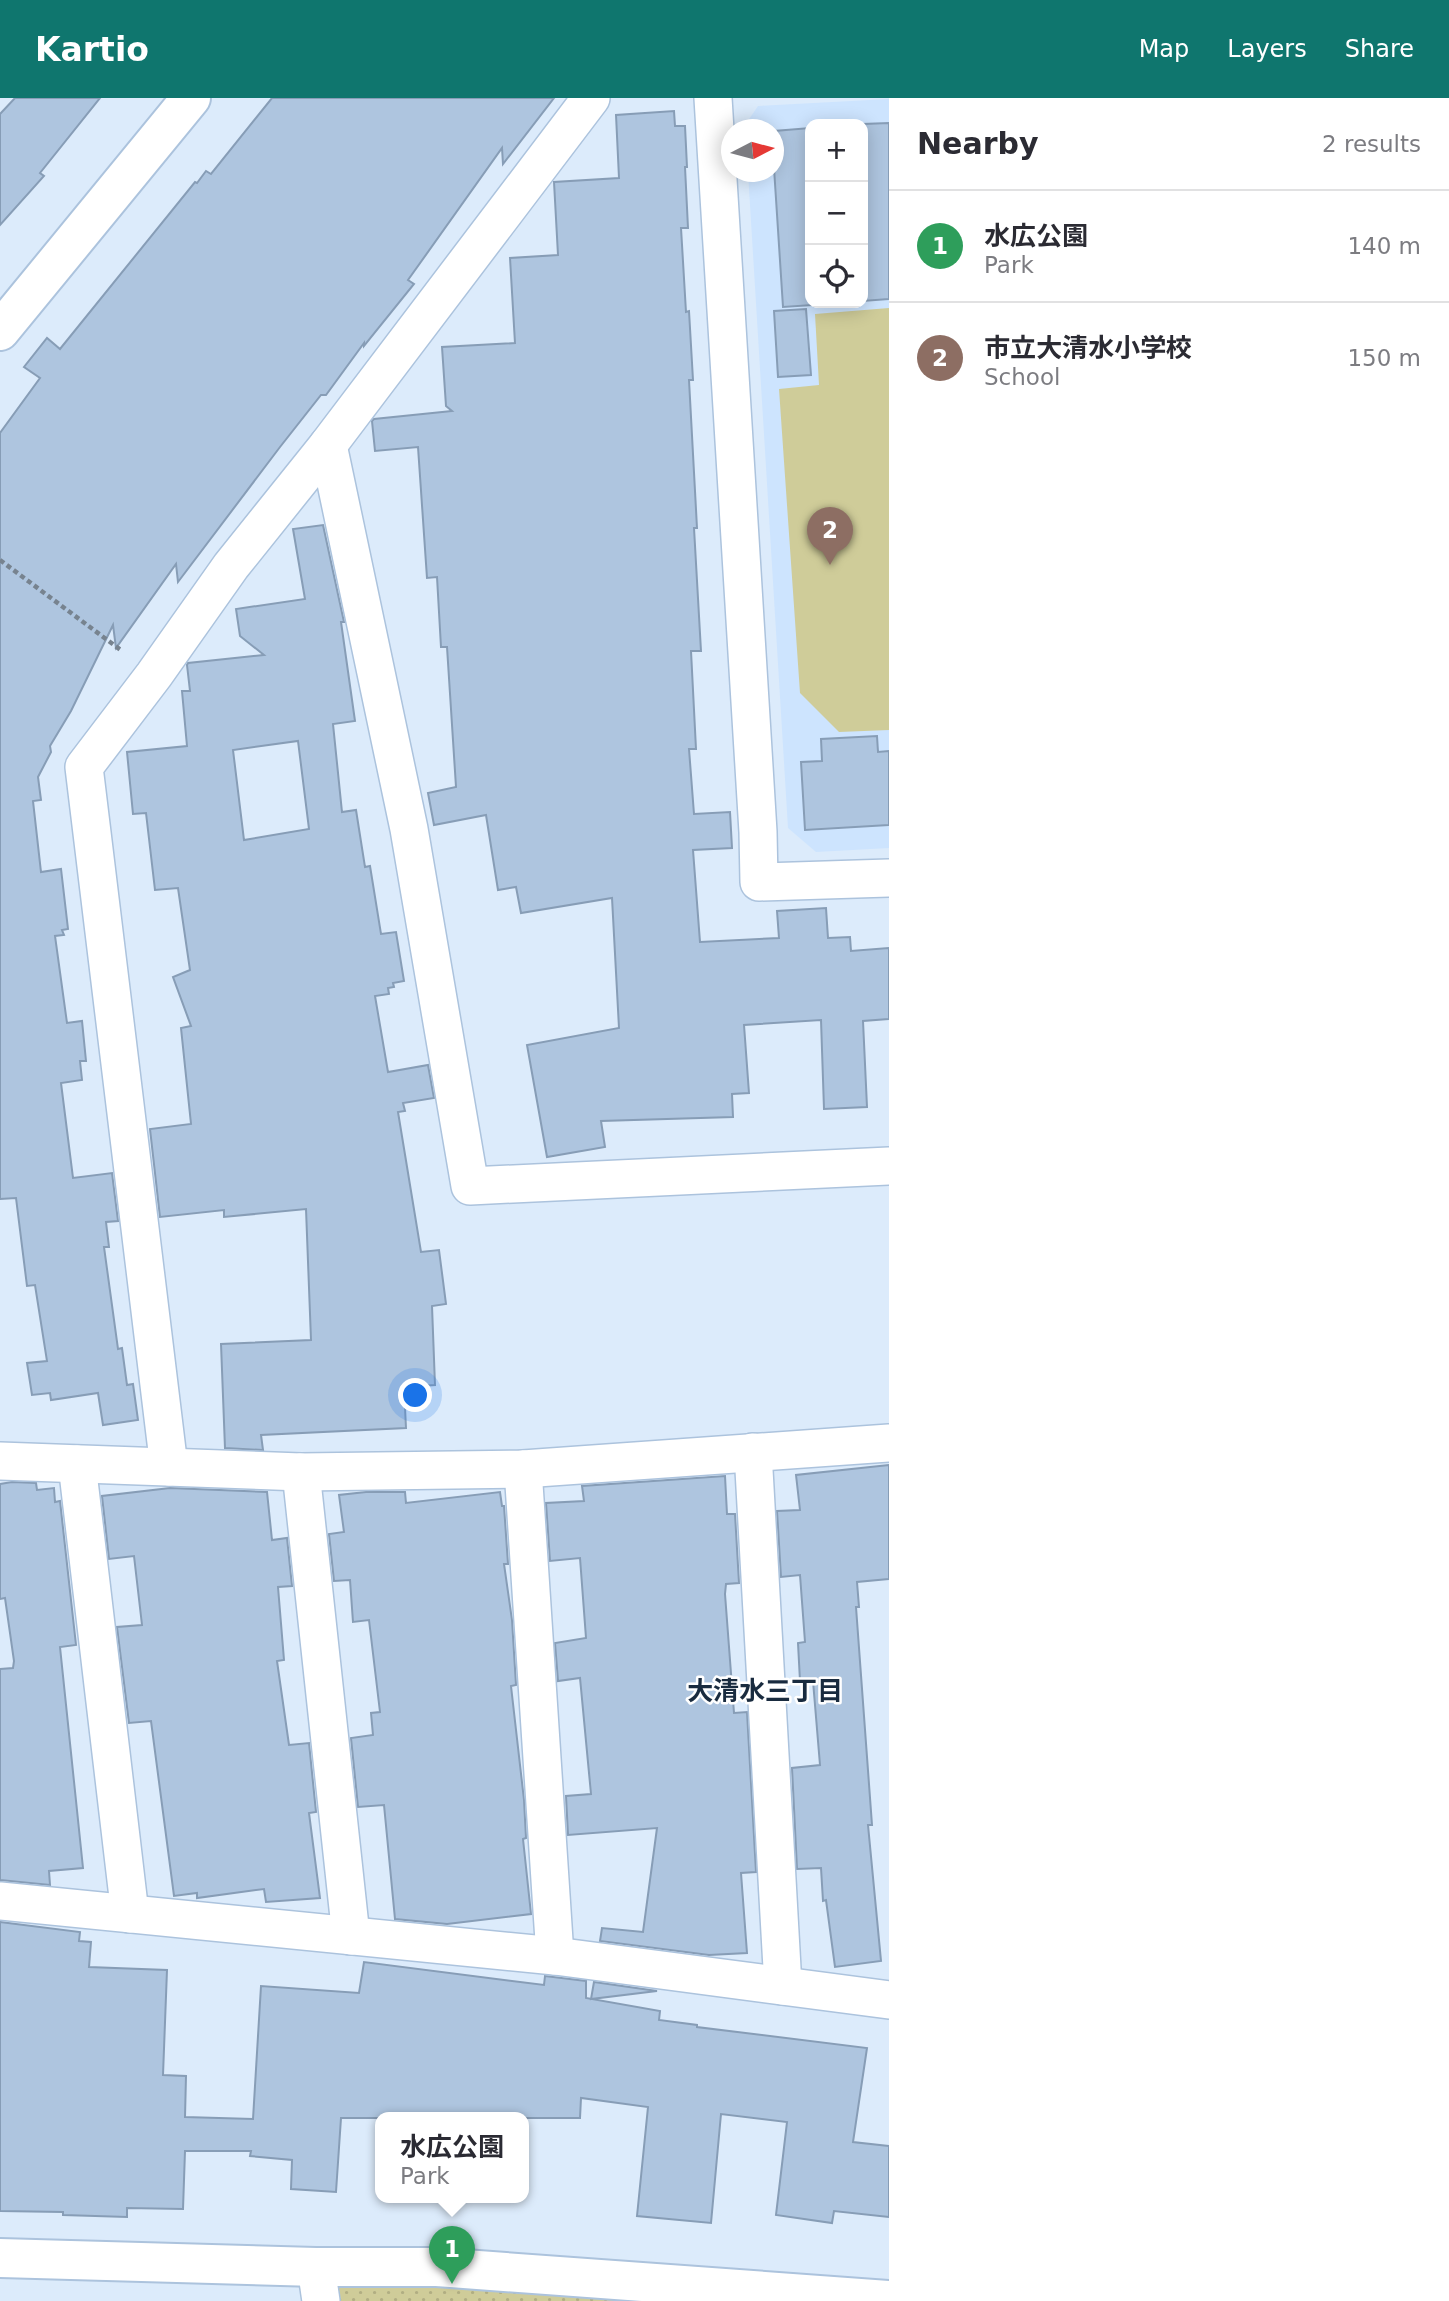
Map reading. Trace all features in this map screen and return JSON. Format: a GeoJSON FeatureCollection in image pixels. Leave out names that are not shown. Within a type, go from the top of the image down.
{"type":"FeatureCollection","features":[{"type":"Feature","properties":{"kind":"street"},"geometry":{"type":"LineString","coordinates":[[0,331],[191,98]]}},
{"type":"Feature","properties":{"kind":"street"},"geometry":{"type":"LineString","coordinates":[[169,1467],[84,767],[154,675],[231,566],[328,445],[591,98]]}},
{"type":"Feature","properties":{"kind":"street"},"geometry":{"type":"LineString","coordinates":[[713,98],[759,882],[889,878]]}},
{"type":"Feature","properties":{"kind":"street"},"geometry":{"type":"LineString","coordinates":[[328,445],[409,829],[470,1186],[889,1167]]}},
{"type":"Feature","properties":{"kind":"street"},"geometry":{"type":"LineString","coordinates":[[0,1461],[301,1472],[523,1469],[889,1443]]}},
{"type":"Feature","properties":{"kind":"street"},"geometry":{"type":"LineString","coordinates":[[753,1452],[783,1986]]}},
{"type":"Feature","properties":{"kind":"street"},"geometry":{"type":"LineString","coordinates":[[77,1464],[130,1914]]}},
{"type":"Feature","properties":{"kind":"street"},"geometry":{"type":"LineString","coordinates":[[523,1469],[555,1955]]}},
{"type":"Feature","properties":{"kind":"street"},"geometry":{"type":"LineString","coordinates":[[301,1472],[351,1936]]}},
{"type":"Feature","properties":{"kind":"street"},"geometry":{"type":"LineString","coordinates":[[0,1901],[555,1955],[889,2000]]}},
{"type":"Feature","properties":{"kind":"street"},"geometry":{"type":"LineString","coordinates":[[0,2258],[319,2284],[437,2267],[889,2300]]}},
{"type":"Feature","properties":{"kind":"path"},"geometry":{"type":"LineString","coordinates":[[0,560],[154,675]]}},
{"type":"Feature","properties":{"kind":"shaded area"},"geometry":{"type":"Polygon","coordinates":[[[889,99],[889,848],[816,852],[788,828],[749,182],[784,182],[784,119],[749,119],[758,106],[889,99]]]}},
{"type":"Feature","properties":{"kind":"shaded area"},"geometry":{"type":"Polygon","coordinates":[[[889,308],[889,730],[839,732],[800,693],[779,389],[819,385],[815,314],[889,308]]]}},
{"type":"Feature","properties":{"kind":"shaded area"},"geometry":{"type":"Polygon","coordinates":[[[316,2267],[853,2301],[321,2301],[316,2267]]]}},
{"type":"Feature","properties":{"kind":"building"},"geometry":{"type":"Polygon","coordinates":[[[15,98],[100,98],[40,173],[44,176],[0,225],[0,114],[15,98]]]}},
{"type":"Feature","properties":{"kind":"building"},"geometry":{"type":"Polygon","coordinates":[[[272,98],[554,98],[503,164],[502,148],[408,280],[414,284],[364,346],[364,343],[326,395],[321,395],[178,582],[176,564],[116,648],[113,625],[71,711],[50,746],[51,752],[38,777],[41,800],[33,801],[41,872],[61,869],[68,929],[62,930],[64,935],[55,936],[67,1023],[82,1021],[86,1061],[80,1061],[82,1080],[61,1083],[73,1178],[112,1173],[118,1221],[106,1222],[109,1247],[104,1247],[118,1349],[122,1348],[127,1385],[133,1384],[138,1420],[103,1425],[98,1393],[51,1400],[50,1393],[32,1395],[27,1363],[47,1361],[35,1285],[27,1286],[16,1198],[0,1199],[0,433],[40,378],[24,367],[47,338],[60,349],[195,182],[197,183],[206,171],[211,174],[272,98]]]}},
{"type":"Feature","properties":{"kind":"building"},"geometry":{"type":"Polygon","coordinates":[[[674,111],[675,126],[685,126],[688,228],[681,228],[693,380],[689,380],[701,651],[691,651],[696,749],[689,749],[694,814],[730,812],[732,848],[693,850],[700,942],[779,938],[777,911],[826,908],[828,938],[850,937],[851,951],[889,948],[889,1019],[863,1021],[867,1107],[824,1109],[821,1020],[744,1025],[749,1093],[732,1094],[733,1117],[601,1121],[605,1147],[547,1157],[527,1045],[619,1028],[612,898],[521,913],[516,887],[498,890],[486,815],[434,825],[428,793],[456,787],[447,647],[441,647],[437,577],[427,578],[418,447],[375,451],[372,421],[452,411],[446,406],[442,347],[515,343],[510,258],[558,255],[554,182],[619,178],[616,115],[674,111]]]}},
{"type":"Feature","properties":{"kind":"building"},"geometry":{"type":"Polygon","coordinates":[[[889,123],[889,299],[868,301],[868,182],[868,124],[889,123]]]}},
{"type":"Feature","properties":{"kind":"building"},"geometry":{"type":"Polygon","coordinates":[[[805,128],[805,306],[783,307],[775,182],[784,182],[784,130],[805,128]]]}},
{"type":"Feature","properties":{"kind":"building"},"geometry":{"type":"Polygon","coordinates":[[[806,309],[811,375],[778,377],[774,311],[806,309]]]}},
{"type":"Feature","properties":{"kind":"building"},"geometry":{"type":"Polygon","coordinates":[[[323,525],[344,622],[341,622],[355,721],[333,724],[342,812],[356,810],[365,867],[370,866],[381,934],[396,932],[404,981],[393,983],[394,987],[388,988],[389,994],[375,996],[388,1072],[428,1065],[434,1098],[403,1103],[405,1111],[398,1112],[421,1252],[439,1250],[446,1304],[432,1306],[435,1385],[404,1387],[406,1428],[261,1435],[263,1450],[225,1448],[221,1344],[311,1340],[306,1209],[224,1217],[224,1210],[160,1217],[150,1129],[191,1124],[181,1028],[191,1026],[173,977],[190,970],[178,888],[155,890],[146,813],[133,814],[127,752],[187,746],[182,691],[190,691],[188,663],[264,655],[240,636],[236,609],[305,599],[293,529],[323,525]],[[298,741],[233,750],[244,840],[309,829],[298,741]]]}},
{"type":"Feature","properties":{"kind":"building"},"geometry":{"type":"Polygon","coordinates":[[[877,736],[878,752],[889,751],[889,825],[805,830],[801,762],[822,761],[821,739],[877,736]]]}},
{"type":"Feature","properties":{"kind":"building"},"geometry":{"type":"Polygon","coordinates":[[[889,1465],[889,1579],[857,1582],[859,1607],[856,1607],[872,1825],[868,1825],[881,1961],[835,1967],[826,1900],[823,1901],[821,1868],[797,1869],[792,1768],[820,1765],[813,1681],[800,1681],[798,1643],[805,1642],[800,1575],[781,1577],[777,1511],[800,1510],[796,1475],[889,1465]]]}},
{"type":"Feature","properties":{"kind":"building"},"geometry":{"type":"Polygon","coordinates":[[[725,1476],[727,1514],[735,1514],[739,1583],[726,1584],[725,1594],[734,1713],[747,1712],[756,1872],[741,1873],[747,1953],[709,1955],[600,1941],[602,1928],[643,1932],[657,1828],[568,1835],[566,1796],[591,1794],[580,1678],[558,1681],[555,1643],[586,1638],[580,1558],[550,1561],[546,1503],[584,1501],[582,1486],[725,1476]]]}},
{"type":"Feature","properties":{"kind":"building"},"geometry":{"type":"Polygon","coordinates":[[[36,1483],[37,1490],[54,1488],[55,1502],[60,1501],[76,1645],[60,1647],[83,1868],[49,1871],[50,1885],[0,1880],[0,1669],[13,1668],[14,1661],[5,1598],[0,1599],[0,1484],[36,1483]]]}},
{"type":"Feature","properties":{"kind":"building"},"geometry":{"type":"Polygon","coordinates":[[[170,1488],[267,1492],[272,1540],[287,1538],[292,1586],[278,1587],[284,1660],[277,1661],[289,1745],[309,1743],[316,1812],[309,1813],[320,1898],[266,1902],[264,1889],[197,1898],[197,1893],[174,1896],[151,1721],[129,1723],[117,1627],[142,1625],[134,1556],[109,1559],[102,1496],[170,1488]]]}},
{"type":"Feature","properties":{"kind":"building"},"geometry":{"type":"Polygon","coordinates":[[[405,1492],[406,1503],[500,1492],[504,1506],[508,1564],[504,1564],[512,1620],[516,1685],[511,1686],[524,1800],[526,1838],[523,1839],[531,1914],[447,1924],[395,1919],[384,1805],[358,1807],[351,1738],[373,1735],[371,1713],[380,1712],[369,1620],[353,1622],[350,1580],[334,1581],[329,1534],[344,1532],[339,1495],[405,1492]]]}},
{"type":"Feature","properties":{"kind":"building"},"geometry":{"type":"Polygon","coordinates":[[[0,1922],[80,1932],[79,1941],[91,1942],[89,1967],[167,1970],[163,2075],[186,2076],[185,2117],[253,2119],[261,1986],[359,1993],[364,1962],[544,1985],[545,1976],[586,1981],[586,1998],[660,2011],[659,2020],[867,2048],[853,2142],[889,2146],[889,2217],[834,2211],[832,2223],[776,2215],[787,2122],[721,2114],[711,2223],[637,2216],[648,2107],[581,2098],[580,2118],[529,2118],[529,2112],[375,2112],[375,2118],[341,2118],[336,2192],[291,2189],[292,2160],[250,2156],[251,2151],[185,2151],[183,2209],[127,2208],[127,2217],[0,2211],[0,1922]]]}},
{"type":"Feature","properties":{"kind":"building"},"geometry":{"type":"Polygon","coordinates":[[[594,1982],[657,1991],[591,1999],[594,1982]]]}},
{"type":"Feature","properties":{"kind":"place","name":"市立大清水小学校"},"geometry":{"type":"Point","coordinates":[830,565]}},
{"type":"Feature","properties":{"kind":"place","name":"水広公園"},"geometry":{"type":"Point","coordinates":[452,2284]}},
{"type":"Feature","properties":{"kind":"district","name":"大清水三丁目"},"geometry":{"type":"Point","coordinates":[765,1691]}}]}
